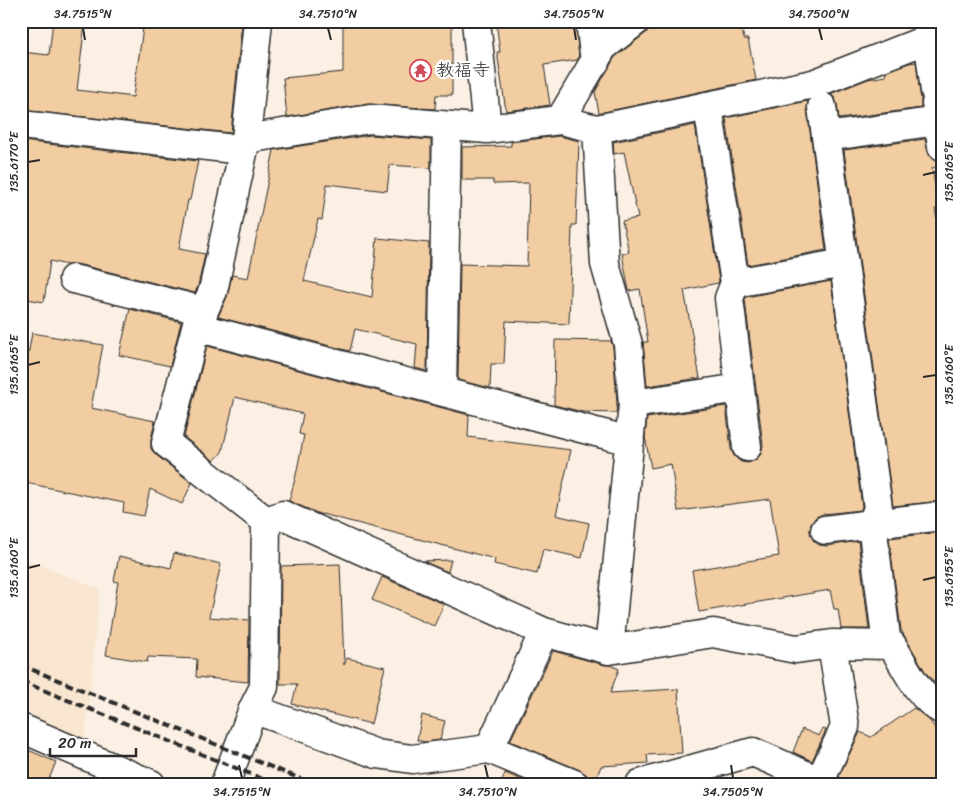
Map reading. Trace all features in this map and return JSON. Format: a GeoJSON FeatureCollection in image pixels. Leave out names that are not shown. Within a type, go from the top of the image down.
{"type":"FeatureCollection","features":[{"type":"Feature","properties":{"kind":"street"},"geometry":{"type":"LineString","coordinates":[[258,21],[244,145],[213,291],[200,319],[166,444],[266,520]]}},
{"type":"Feature","properties":{"kind":"street"},"geometry":{"type":"LineString","coordinates":[[476,21],[487,129]]}},
{"type":"Feature","properties":{"kind":"street"},"geometry":{"type":"LineString","coordinates":[[590,21],[595,62]]}},
{"type":"Feature","properties":{"kind":"street"},"geometry":{"type":"LineString","coordinates":[[560,120],[603,47],[636,21]]}},
{"type":"Feature","properties":{"kind":"street"},"geometry":{"type":"LineString","coordinates":[[21,125],[244,145],[370,119],[487,129],[560,120],[597,129],[813,84],[927,30],[939,89],[940,133],[826,137]]}},
{"type":"Feature","properties":{"kind":"street"},"geometry":{"type":"LineString","coordinates":[[708,107],[735,283],[728,298],[747,447]]}},
{"type":"Feature","properties":{"kind":"street"},"geometry":{"type":"LineString","coordinates":[[822,107],[878,508],[872,524],[887,645]]}},
{"type":"Feature","properties":{"kind":"street"},"geometry":{"type":"LineString","coordinates":[[442,391],[447,126]]}},
{"type":"Feature","properties":{"kind":"street"},"geometry":{"type":"LineString","coordinates":[[597,129],[606,264],[628,344],[633,404],[609,650]]}},
{"type":"Feature","properties":{"kind":"street"},"geometry":{"type":"LineString","coordinates":[[735,283],[844,263]]}},
{"type":"Feature","properties":{"kind":"street"},"geometry":{"type":"LineString","coordinates":[[73,279],[442,391],[630,440]]}},
{"type":"Feature","properties":{"kind":"street"},"geometry":{"type":"LineString","coordinates":[[633,404],[740,388]]}},
{"type":"Feature","properties":{"kind":"street"},"geometry":{"type":"LineString","coordinates":[[266,520],[282,515],[544,632],[609,650],[713,633],[796,649],[832,644],[892,645],[922,693],[937,708],[942,710]]}},
{"type":"Feature","properties":{"kind":"street"},"geometry":{"type":"LineString","coordinates":[[826,530],[942,516]]}},
{"type":"Feature","properties":{"kind":"street"},"geometry":{"type":"LineString","coordinates":[[225,784],[253,709],[264,687],[266,520]]}},
{"type":"Feature","properties":{"kind":"street"},"geometry":{"type":"LineString","coordinates":[[489,749],[544,632]]}},
{"type":"Feature","properties":{"kind":"street"},"geometry":{"type":"LineString","coordinates":[[640,784],[753,752],[823,782],[845,727],[832,644]]}},
{"type":"Feature","properties":{"kind":"street"},"geometry":{"type":"LineString","coordinates":[[253,709],[377,754],[412,759],[489,749],[574,784]]}},
{"type":"Feature","properties":{"kind":"street"},"geometry":{"type":"LineString","coordinates":[[21,728],[108,775],[151,784]]}},
{"type":"Feature","properties":{"kind":"shaded area"},"geometry":{"type":"Polygon","coordinates":[[[21,558],[100,589],[85,739],[21,715],[21,558]]]}},
{"type":"Feature","properties":{"kind":"building"},"geometry":{"type":"Polygon","coordinates":[[[53,21],[85,23],[77,90],[133,97],[144,21],[242,21],[231,133],[21,110],[21,52],[49,55],[53,21]]]}},
{"type":"Feature","properties":{"kind":"building"},"geometry":{"type":"Polygon","coordinates":[[[343,21],[452,21],[452,95],[436,95],[435,109],[368,104],[287,117],[283,78],[343,72],[343,21]]]}},
{"type":"Feature","properties":{"kind":"building"},"geometry":{"type":"Polygon","coordinates":[[[496,21],[575,21],[579,57],[577,60],[544,65],[550,105],[506,111],[497,52],[500,52],[496,21]]]}},
{"type":"Feature","properties":{"kind":"building"},"geometry":{"type":"Polygon","coordinates":[[[651,21],[740,21],[744,39],[748,39],[756,80],[599,113],[595,92],[615,57],[646,33],[651,21]]]}},
{"type":"Feature","properties":{"kind":"building"},"geometry":{"type":"Polygon","coordinates":[[[916,62],[921,108],[839,119],[835,98],[830,94],[868,79],[886,76],[885,72],[916,62]]]}},
{"type":"Feature","properties":{"kind":"building"},"geometry":{"type":"Polygon","coordinates":[[[808,101],[807,109],[826,250],[748,265],[726,118],[808,101]]]}},
{"type":"Feature","properties":{"kind":"building"},"geometry":{"type":"Polygon","coordinates":[[[695,125],[719,281],[718,283],[684,290],[700,378],[647,386],[643,342],[648,342],[640,289],[629,291],[622,254],[629,252],[622,221],[638,218],[624,152],[614,154],[613,142],[695,125]]]}},
{"type":"Feature","properties":{"kind":"building"},"geometry":{"type":"Polygon","coordinates":[[[371,135],[431,140],[431,168],[390,165],[387,191],[327,184],[322,220],[318,219],[304,281],[372,297],[377,238],[429,243],[427,371],[415,368],[417,344],[355,329],[350,351],[218,317],[227,297],[232,275],[248,278],[274,150],[371,135]]]}},
{"type":"Feature","properties":{"kind":"building"},"geometry":{"type":"Polygon","coordinates":[[[559,136],[579,141],[576,225],[572,225],[569,324],[506,321],[504,364],[491,364],[490,388],[458,380],[460,264],[527,266],[529,183],[493,184],[493,180],[462,180],[462,147],[511,146],[511,142],[559,136]]]}},
{"type":"Feature","properties":{"kind":"building"},"geometry":{"type":"Polygon","coordinates":[[[925,139],[929,155],[937,161],[938,167],[932,168],[939,208],[935,209],[942,248],[942,501],[893,506],[844,150],[925,139]]]}},
{"type":"Feature","properties":{"kind":"building"},"geometry":{"type":"Polygon","coordinates":[[[21,141],[198,161],[190,200],[188,200],[179,249],[205,254],[195,293],[77,264],[67,265],[50,261],[44,302],[21,298],[21,141]]]}},
{"type":"Feature","properties":{"kind":"building"},"geometry":{"type":"Polygon","coordinates":[[[831,281],[862,506],[861,510],[823,514],[816,517],[811,524],[810,531],[813,540],[819,545],[827,546],[858,541],[869,629],[841,629],[838,609],[834,609],[830,590],[699,612],[692,570],[779,556],[770,499],[678,511],[671,464],[651,468],[645,437],[647,418],[726,406],[731,449],[734,456],[741,462],[748,463],[756,460],[761,454],[763,445],[746,297],[831,281]]]}},
{"type":"Feature","properties":{"kind":"building"},"geometry":{"type":"Polygon","coordinates":[[[130,309],[181,322],[170,366],[119,355],[130,309]]]}},
{"type":"Feature","properties":{"kind":"building"},"geometry":{"type":"Polygon","coordinates":[[[32,333],[103,345],[91,408],[155,421],[151,449],[192,483],[182,504],[150,489],[144,516],[123,512],[124,503],[21,482],[21,371],[25,372],[32,333]]]}},
{"type":"Feature","properties":{"kind":"building"},"geometry":{"type":"Polygon","coordinates":[[[555,340],[611,341],[617,404],[616,413],[583,412],[554,405],[555,340]]]}},
{"type":"Feature","properties":{"kind":"building"},"geometry":{"type":"Polygon","coordinates":[[[207,346],[469,415],[468,437],[571,450],[556,515],[589,523],[582,558],[543,549],[537,574],[494,564],[495,559],[322,515],[289,501],[304,435],[299,434],[303,414],[235,397],[222,452],[214,461],[184,437],[207,346]]]}},
{"type":"Feature","properties":{"kind":"building"},"geometry":{"type":"Polygon","coordinates":[[[942,532],[942,691],[926,673],[901,630],[889,538],[942,532]]]}},
{"type":"Feature","properties":{"kind":"building"},"geometry":{"type":"Polygon","coordinates":[[[174,553],[221,564],[209,617],[249,620],[248,682],[196,677],[197,659],[148,657],[147,662],[106,655],[118,582],[114,581],[119,556],[171,568],[174,553]]]}},
{"type":"Feature","properties":{"kind":"building"},"geometry":{"type":"Polygon","coordinates":[[[451,560],[448,572],[423,561],[451,560]]]}},
{"type":"Feature","properties":{"kind":"building"},"geometry":{"type":"Polygon","coordinates":[[[340,564],[344,665],[347,658],[385,667],[371,724],[292,704],[297,684],[280,684],[281,566],[340,564]]]}},
{"type":"Feature","properties":{"kind":"building"},"geometry":{"type":"Polygon","coordinates":[[[382,577],[444,604],[434,626],[372,600],[382,577]]]}},
{"type":"Feature","properties":{"kind":"building"},"geometry":{"type":"Polygon","coordinates":[[[553,651],[619,669],[610,693],[678,689],[682,753],[647,755],[648,763],[601,766],[594,784],[589,784],[587,775],[580,770],[510,741],[553,651]]]}},
{"type":"Feature","properties":{"kind":"building"},"geometry":{"type":"Polygon","coordinates":[[[914,708],[929,720],[942,737],[942,784],[841,784],[839,776],[860,732],[871,737],[914,708]]]}},
{"type":"Feature","properties":{"kind":"building"},"geometry":{"type":"Polygon","coordinates":[[[422,715],[445,721],[440,740],[425,742],[417,740],[422,715]]]}},
{"type":"Feature","properties":{"kind":"building"},"geometry":{"type":"Polygon","coordinates":[[[802,729],[819,736],[822,729],[826,730],[812,761],[793,752],[802,729]]]}},
{"type":"Feature","properties":{"kind":"building"},"geometry":{"type":"Polygon","coordinates":[[[21,747],[56,762],[47,784],[21,784],[21,747]]]}},
{"type":"Feature","properties":{"kind":"building"},"geometry":{"type":"Polygon","coordinates":[[[505,773],[532,784],[501,784],[505,773]]]}},
{"type":"Feature","properties":{"kind":"railway"},"geometry":{"type":"LineString","coordinates":[[21,665],[313,784]]}},
{"type":"Feature","properties":{"kind":"railway"},"geometry":{"type":"LineString","coordinates":[[21,681],[275,784]]}},
{"type":"Feature","properties":{"kind":"place","name":"教福寺"},"geometry":{"type":"Point","coordinates":[420,70]}}]}
